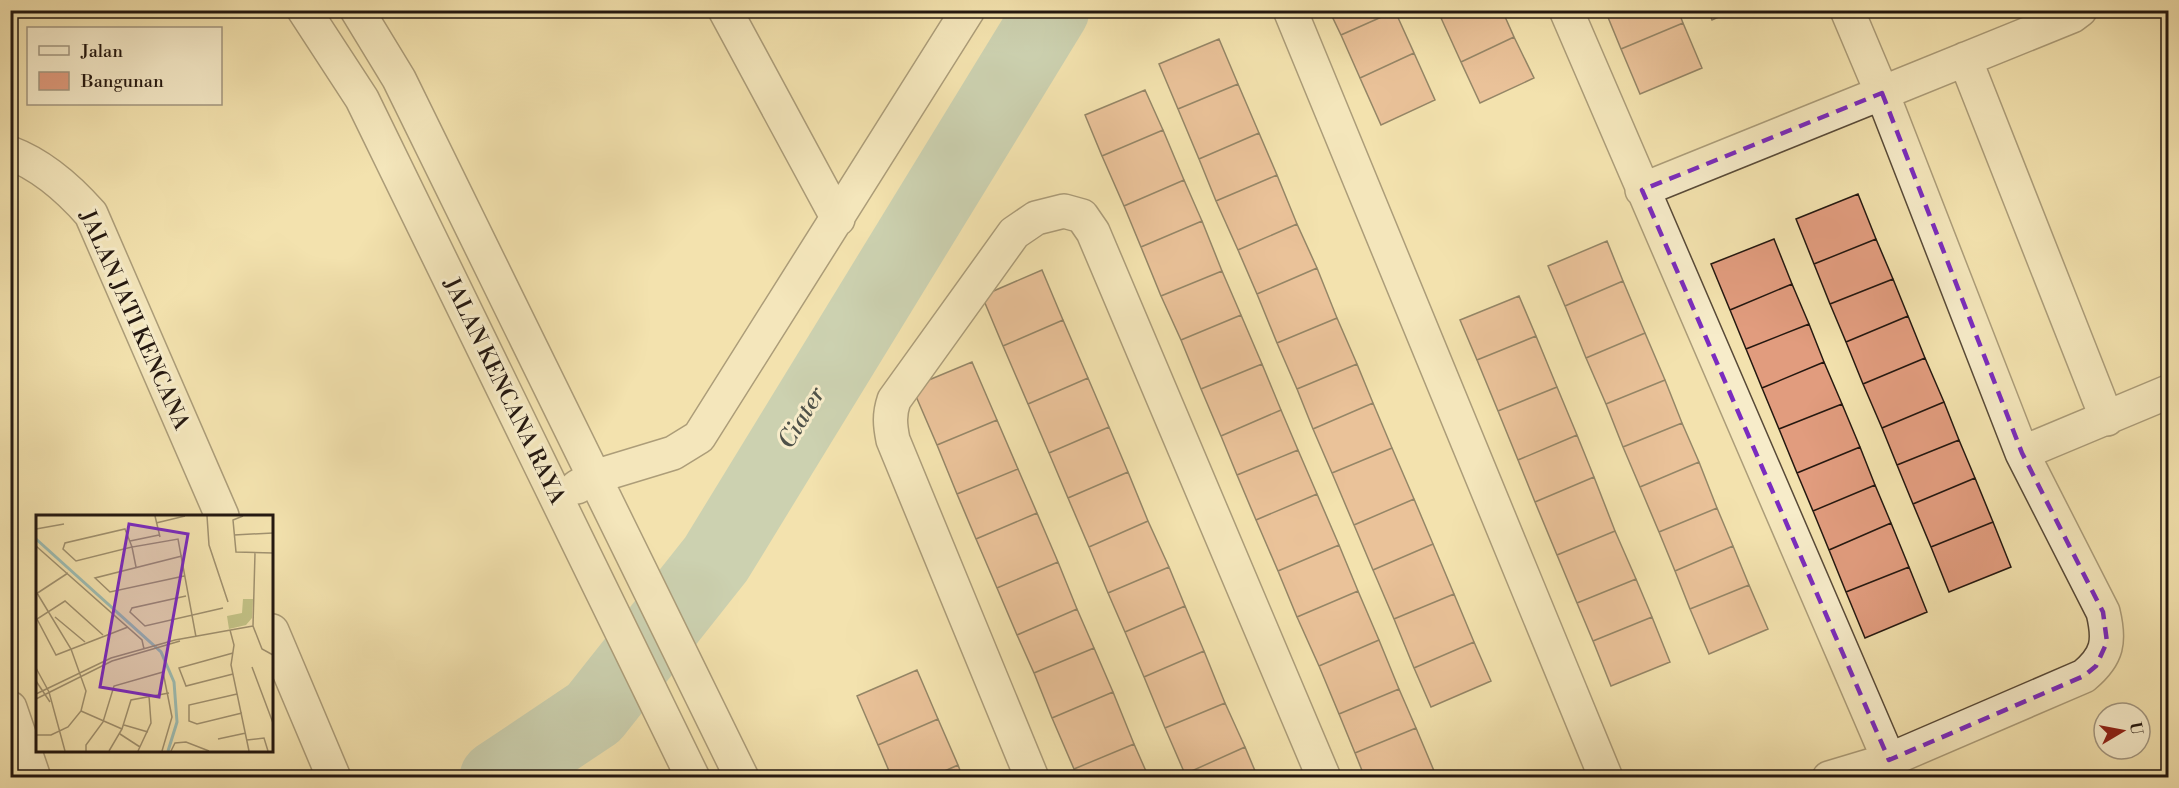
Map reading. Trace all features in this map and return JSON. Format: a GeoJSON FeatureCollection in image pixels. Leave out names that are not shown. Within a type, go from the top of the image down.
{"type":"FeatureCollection","features":[{"type":"Feature","properties":{"kind":"street","name":"JALAN KENCANA RAYA"},"geometry":{"type":"LineString","coordinates":[[304,10],[362,99],[693,777]]}},
{"type":"Feature","properties":{"kind":"street","name":"JALAN KENCANA RAYA"},"geometry":{"type":"LineString","coordinates":[[357,10],[399,79],[742,777]]}},
{"type":"Feature","properties":{"kind":"street"},"geometry":{"type":"LineString","coordinates":[[725,10],[838,219]]}},
{"type":"Feature","properties":{"kind":"street"},"geometry":{"type":"LineString","coordinates":[[556,499],[594,477],[673,453],[699,437],[968,10]]}},
{"type":"Feature","properties":{"kind":"street"},"geometry":{"type":"LineString","coordinates":[[1290,10],[1606,777]]}},
{"type":"Feature","properties":{"kind":"street"},"geometry":{"type":"LineString","coordinates":[[1566,10],[1889,760]]}},
{"type":"Feature","properties":{"kind":"street"},"geometry":{"type":"LineString","coordinates":[[1829,777],[1889,760],[2084,676],[2096,666],[2108,642],[2108,631],[2103,612],[2022,453],[1882,93],[1847,10]]}},
{"type":"Feature","properties":{"kind":"street"},"geometry":{"type":"LineString","coordinates":[[1642,190],[2072,16],[2080,10]]}},
{"type":"Feature","properties":{"kind":"street"},"geometry":{"type":"LineString","coordinates":[[1965,59],[2107,418]]}},
{"type":"Feature","properties":{"kind":"street","name":"JALAN JATI KENCANA"},"geometry":{"type":"LineString","coordinates":[[10,153],[21,157],[69,189],[91,214],[222,515]]}},
{"type":"Feature","properties":{"kind":"street"},"geometry":{"type":"LineString","coordinates":[[1032,777],[893,440],[889,424],[894,400],[1014,233],[1036,218],[1064,211],[1082,216],[1093,232],[1324,777]]}},
{"type":"Feature","properties":{"kind":"street"},"geometry":{"type":"LineString","coordinates":[[2022,453],[2169,392]]}},
{"type":"Feature","properties":{"kind":"street"},"geometry":{"type":"LineString","coordinates":[[273,633],[334,777]]}},
{"type":"Feature","properties":{"kind":"street"},"geometry":{"type":"LineString","coordinates":[[10,708],[34,777]]}},
{"type":"Feature","properties":{"kind":"highlighted area"},"geometry":{"type":"Polygon","coordinates":[[[1882,93],[2022,453],[2103,612],[2107,642],[2096,666],[2084,676],[1889,760],[1642,190],[1882,93]]]}},
{"type":"Feature","properties":{"kind":"building"},"geometry":{"type":"Polygon","coordinates":[[[1329,10],[1395,10],[1395,11],[1341,35],[1329,10]]]}},
{"type":"Feature","properties":{"kind":"building"},"geometry":{"type":"Polygon","coordinates":[[[1459,10],[1502,10],[1514,37],[1461,62],[1441,18],[1459,10]]]}},
{"type":"Feature","properties":{"kind":"building"},"geometry":{"type":"Polygon","coordinates":[[[1605,10],[1678,10],[1683,23],[1621,49],[1605,10]]]}},
{"type":"Feature","properties":{"kind":"building"},"geometry":{"type":"Polygon","coordinates":[[[1708,10],[1734,10],[1712,20],[1708,10]]]}},
{"type":"Feature","properties":{"kind":"building"},"geometry":{"type":"Polygon","coordinates":[[[1395,11],[1414,53],[1360,78],[1341,35],[1395,11]]]}},
{"type":"Feature","properties":{"kind":"building"},"geometry":{"type":"Polygon","coordinates":[[[1683,23],[1702,68],[1640,94],[1621,49],[1683,23]]]}},
{"type":"Feature","properties":{"kind":"building"},"geometry":{"type":"Polygon","coordinates":[[[1514,37],[1534,78],[1480,103],[1461,62],[1514,37]]]}},
{"type":"Feature","properties":{"kind":"building"},"geometry":{"type":"Polygon","coordinates":[[[1219,39],[1238,84],[1178,109],[1159,64],[1219,39]]]}},
{"type":"Feature","properties":{"kind":"building"},"geometry":{"type":"Polygon","coordinates":[[[1414,53],[1435,100],[1381,125],[1360,78],[1414,53]]]}},
{"type":"Feature","properties":{"kind":"building"},"geometry":{"type":"Polygon","coordinates":[[[1238,84],[1259,133],[1199,159],[1178,109],[1238,84]]]}},
{"type":"Feature","properties":{"kind":"building"},"geometry":{"type":"Polygon","coordinates":[[[1145,90],[1163,130],[1102,156],[1085,115],[1145,90]]]}},
{"type":"Feature","properties":{"kind":"building"},"geometry":{"type":"Polygon","coordinates":[[[1163,130],[1184,180],[1124,206],[1102,156],[1163,130]]]}},
{"type":"Feature","properties":{"kind":"building"},"geometry":{"type":"Polygon","coordinates":[[[1259,133],[1277,175],[1216,201],[1199,159],[1259,133]]]}},
{"type":"Feature","properties":{"kind":"building"},"geometry":{"type":"Polygon","coordinates":[[[1277,175],[1297,224],[1238,250],[1216,201],[1277,175]]]}},
{"type":"Feature","properties":{"kind":"building"},"geometry":{"type":"Polygon","coordinates":[[[1184,180],[1202,221],[1141,247],[1124,206],[1184,180]]]}},
{"type":"Feature","properties":{"kind":"building"},"geometry":{"type":"Polygon","coordinates":[[[1858,194],[1876,239],[1814,264],[1796,219],[1858,194]]]}},
{"type":"Feature","properties":{"kind":"building"},"geometry":{"type":"Polygon","coordinates":[[[1202,221],[1222,271],[1161,296],[1141,247],[1202,221]]]}},
{"type":"Feature","properties":{"kind":"building"},"geometry":{"type":"Polygon","coordinates":[[[1297,224],[1317,268],[1257,294],[1238,250],[1297,224]]]}},
{"type":"Feature","properties":{"kind":"building"},"geometry":{"type":"Polygon","coordinates":[[[1774,239],[1792,284],[1730,310],[1711,264],[1774,239]]]}},
{"type":"Feature","properties":{"kind":"building"},"geometry":{"type":"Polygon","coordinates":[[[1876,239],[1893,279],[1830,304],[1814,264],[1876,239]]]}},
{"type":"Feature","properties":{"kind":"building"},"geometry":{"type":"Polygon","coordinates":[[[1607,241],[1623,281],[1565,306],[1548,266],[1607,241]]]}},
{"type":"Feature","properties":{"kind":"building"},"geometry":{"type":"Polygon","coordinates":[[[1317,268],[1337,318],[1277,343],[1257,294],[1317,268]]]}},
{"type":"Feature","properties":{"kind":"building"},"geometry":{"type":"Polygon","coordinates":[[[1042,270],[1063,320],[1003,346],[982,296],[1042,270]]]}},
{"type":"Feature","properties":{"kind":"building"},"geometry":{"type":"Polygon","coordinates":[[[1222,271],[1241,315],[1181,340],[1161,296],[1222,271]]]}},
{"type":"Feature","properties":{"kind":"building"},"geometry":{"type":"Polygon","coordinates":[[[1893,279],[1908,316],[1846,342],[1830,304],[1893,279]]]}},
{"type":"Feature","properties":{"kind":"building"},"geometry":{"type":"Polygon","coordinates":[[[1623,281],[1645,333],[1586,358],[1565,306],[1623,281]]]}},
{"type":"Feature","properties":{"kind":"building"},"geometry":{"type":"Polygon","coordinates":[[[1792,284],[1809,324],[1746,349],[1730,310],[1792,284]]]}},
{"type":"Feature","properties":{"kind":"building"},"geometry":{"type":"Polygon","coordinates":[[[1519,296],[1536,336],[1477,360],[1460,320],[1519,296]]]}},
{"type":"Feature","properties":{"kind":"building"},"geometry":{"type":"Polygon","coordinates":[[[1241,315],[1262,364],[1201,389],[1181,340],[1241,315]]]}},
{"type":"Feature","properties":{"kind":"building"},"geometry":{"type":"Polygon","coordinates":[[[1908,316],[1925,358],[1863,384],[1846,342],[1908,316]]]}},
{"type":"Feature","properties":{"kind":"building"},"geometry":{"type":"Polygon","coordinates":[[[1337,318],[1357,364],[1297,389],[1277,343],[1337,318]]]}},
{"type":"Feature","properties":{"kind":"building"},"geometry":{"type":"Polygon","coordinates":[[[1063,320],[1088,378],[1028,404],[1003,346],[1063,320]]]}},
{"type":"Feature","properties":{"kind":"building"},"geometry":{"type":"Polygon","coordinates":[[[1809,324],[1824,362],[1762,388],[1746,349],[1809,324]]]}},
{"type":"Feature","properties":{"kind":"building"},"geometry":{"type":"Polygon","coordinates":[[[1645,333],[1665,380],[1606,404],[1586,358],[1645,333]]]}},
{"type":"Feature","properties":{"kind":"building"},"geometry":{"type":"Polygon","coordinates":[[[1536,336],[1557,387],[1498,411],[1477,360],[1536,336]]]}},
{"type":"Feature","properties":{"kind":"building"},"geometry":{"type":"Polygon","coordinates":[[[1925,358],[1944,402],[1882,428],[1863,384],[1925,358]]]}},
{"type":"Feature","properties":{"kind":"building"},"geometry":{"type":"Polygon","coordinates":[[[972,362],[997,420],[937,445],[912,387],[972,362]]]}},
{"type":"Feature","properties":{"kind":"building"},"geometry":{"type":"Polygon","coordinates":[[[1824,362],[1842,404],[1779,429],[1762,388],[1824,362]]]}},
{"type":"Feature","properties":{"kind":"building"},"geometry":{"type":"Polygon","coordinates":[[[1262,364],[1281,410],[1221,436],[1201,389],[1262,364]]]}},
{"type":"Feature","properties":{"kind":"building"},"geometry":{"type":"Polygon","coordinates":[[[1357,364],[1373,403],[1313,429],[1297,389],[1357,364]]]}},
{"type":"Feature","properties":{"kind":"building"},"geometry":{"type":"Polygon","coordinates":[[[1088,378],[1109,427],[1049,453],[1028,404],[1088,378]]]}},
{"type":"Feature","properties":{"kind":"building"},"geometry":{"type":"Polygon","coordinates":[[[1665,380],[1682,423],[1623,447],[1606,404],[1665,380]]]}},
{"type":"Feature","properties":{"kind":"building"},"geometry":{"type":"Polygon","coordinates":[[[1557,387],[1577,435],[1518,460],[1498,411],[1557,387]]]}},
{"type":"Feature","properties":{"kind":"building"},"geometry":{"type":"Polygon","coordinates":[[[1944,402],[1959,440],[1897,465],[1882,428],[1944,402]]]}},
{"type":"Feature","properties":{"kind":"building"},"geometry":{"type":"Polygon","coordinates":[[[1373,403],[1392,448],[1332,473],[1313,429],[1373,403]]]}},
{"type":"Feature","properties":{"kind":"building"},"geometry":{"type":"Polygon","coordinates":[[[1842,404],[1860,447],[1797,473],[1779,429],[1842,404]]]}},
{"type":"Feature","properties":{"kind":"building"},"geometry":{"type":"Polygon","coordinates":[[[1281,410],[1298,450],[1237,475],[1221,436],[1281,410]]]}},
{"type":"Feature","properties":{"kind":"building"},"geometry":{"type":"Polygon","coordinates":[[[997,420],[1018,469],[957,494],[937,445],[997,420]]]}},
{"type":"Feature","properties":{"kind":"building"},"geometry":{"type":"Polygon","coordinates":[[[1682,423],[1699,462],[1640,487],[1623,447],[1682,423]]]}},
{"type":"Feature","properties":{"kind":"building"},"geometry":{"type":"Polygon","coordinates":[[[1109,427],[1128,472],[1068,498],[1049,453],[1109,427]]]}},
{"type":"Feature","properties":{"kind":"building"},"geometry":{"type":"Polygon","coordinates":[[[1577,435],[1594,477],[1535,502],[1518,460],[1577,435]]]}},
{"type":"Feature","properties":{"kind":"building"},"geometry":{"type":"Polygon","coordinates":[[[1959,440],[1975,478],[1913,504],[1897,465],[1959,440]]]}},
{"type":"Feature","properties":{"kind":"building"},"geometry":{"type":"Polygon","coordinates":[[[1860,447],[1875,485],[1813,511],[1797,473],[1860,447]]]}},
{"type":"Feature","properties":{"kind":"building"},"geometry":{"type":"Polygon","coordinates":[[[1392,448],[1414,499],[1354,525],[1332,473],[1392,448]]]}},
{"type":"Feature","properties":{"kind":"building"},"geometry":{"type":"Polygon","coordinates":[[[1298,450],[1317,494],[1256,520],[1237,475],[1298,450]]]}},
{"type":"Feature","properties":{"kind":"building"},"geometry":{"type":"Polygon","coordinates":[[[1699,462],[1717,508],[1659,532],[1640,487],[1699,462]]]}},
{"type":"Feature","properties":{"kind":"building"},"geometry":{"type":"Polygon","coordinates":[[[1018,469],[1037,513],[976,539],[957,494],[1018,469]]]}},
{"type":"Feature","properties":{"kind":"building"},"geometry":{"type":"Polygon","coordinates":[[[1128,472],[1148,521],[1089,547],[1068,498],[1128,472]]]}},
{"type":"Feature","properties":{"kind":"building"},"geometry":{"type":"Polygon","coordinates":[[[1594,477],[1615,531],[1557,555],[1535,502],[1594,477]]]}},
{"type":"Feature","properties":{"kind":"building"},"geometry":{"type":"Polygon","coordinates":[[[1975,478],[1993,522],[1931,547],[1913,504],[1975,478]]]}},
{"type":"Feature","properties":{"kind":"building"},"geometry":{"type":"Polygon","coordinates":[[[1875,485],[1891,523],[1829,550],[1813,511],[1875,485]]]}},
{"type":"Feature","properties":{"kind":"building"},"geometry":{"type":"Polygon","coordinates":[[[1317,494],[1339,545],[1278,571],[1256,520],[1317,494]]]}},
{"type":"Feature","properties":{"kind":"building"},"geometry":{"type":"Polygon","coordinates":[[[1414,499],[1433,544],[1373,570],[1354,525],[1414,499]]]}},
{"type":"Feature","properties":{"kind":"building"},"geometry":{"type":"Polygon","coordinates":[[[1717,508],[1733,546],[1675,571],[1659,532],[1717,508]]]}},
{"type":"Feature","properties":{"kind":"building"},"geometry":{"type":"Polygon","coordinates":[[[1037,513],[1058,562],[997,588],[976,539],[1037,513]]]}},
{"type":"Feature","properties":{"kind":"building"},"geometry":{"type":"Polygon","coordinates":[[[1148,521],[1169,567],[1108,593],[1089,547],[1148,521]]]}},
{"type":"Feature","properties":{"kind":"building"},"geometry":{"type":"Polygon","coordinates":[[[1993,522],[2011,567],[1949,592],[1931,547],[1993,522]]]}},
{"type":"Feature","properties":{"kind":"building"},"geometry":{"type":"Polygon","coordinates":[[[1891,523],[1909,567],[1846,592],[1829,550],[1891,523]]]}},
{"type":"Feature","properties":{"kind":"building"},"geometry":{"type":"Polygon","coordinates":[[[1615,531],[1636,579],[1577,603],[1557,555],[1615,531]]]}},
{"type":"Feature","properties":{"kind":"building"},"geometry":{"type":"Polygon","coordinates":[[[1433,544],[1454,594],[1394,619],[1373,570],[1433,544]]]}},
{"type":"Feature","properties":{"kind":"building"},"geometry":{"type":"Polygon","coordinates":[[[1339,545],[1358,591],[1297,617],[1278,571],[1339,545]]]}},
{"type":"Feature","properties":{"kind":"building"},"geometry":{"type":"Polygon","coordinates":[[[1733,546],[1749,585],[1690,609],[1675,571],[1733,546]]]}},
{"type":"Feature","properties":{"kind":"building"},"geometry":{"type":"Polygon","coordinates":[[[1058,562],[1077,609],[1017,635],[997,588],[1058,562]]]}},
{"type":"Feature","properties":{"kind":"building"},"geometry":{"type":"Polygon","coordinates":[[[1169,567],[1185,606],[1125,632],[1108,593],[1169,567]]]}},
{"type":"Feature","properties":{"kind":"building"},"geometry":{"type":"Polygon","coordinates":[[[1909,567],[1927,612],[1865,638],[1846,592],[1909,567]]]}},
{"type":"Feature","properties":{"kind":"building"},"geometry":{"type":"Polygon","coordinates":[[[1636,579],[1652,617],[1593,641],[1577,603],[1636,579]]]}},
{"type":"Feature","properties":{"kind":"building"},"geometry":{"type":"Polygon","coordinates":[[[1749,585],[1768,629],[1709,654],[1690,609],[1749,585]]]}},
{"type":"Feature","properties":{"kind":"building"},"geometry":{"type":"Polygon","coordinates":[[[1358,591],[1379,640],[1319,666],[1297,617],[1358,591]]]}},
{"type":"Feature","properties":{"kind":"building"},"geometry":{"type":"Polygon","coordinates":[[[1454,594],[1474,642],[1414,668],[1394,619],[1454,594]]]}},
{"type":"Feature","properties":{"kind":"building"},"geometry":{"type":"Polygon","coordinates":[[[1185,606],[1204,651],[1144,677],[1125,632],[1185,606]]]}},
{"type":"Feature","properties":{"kind":"building"},"geometry":{"type":"Polygon","coordinates":[[[1077,609],[1094,648],[1034,673],[1017,635],[1077,609]]]}},
{"type":"Feature","properties":{"kind":"building"},"geometry":{"type":"Polygon","coordinates":[[[1652,617],[1670,662],[1611,686],[1593,641],[1652,617]]]}},
{"type":"Feature","properties":{"kind":"building"},"geometry":{"type":"Polygon","coordinates":[[[1379,640],[1399,689],[1339,714],[1319,666],[1379,640]]]}},
{"type":"Feature","properties":{"kind":"building"},"geometry":{"type":"Polygon","coordinates":[[[1474,642],[1491,681],[1431,707],[1414,668],[1474,642]]]}},
{"type":"Feature","properties":{"kind":"building"},"geometry":{"type":"Polygon","coordinates":[[[1094,648],[1113,692],[1052,718],[1034,673],[1094,648]]]}},
{"type":"Feature","properties":{"kind":"building"},"geometry":{"type":"Polygon","coordinates":[[[1204,651],[1225,703],[1165,728],[1144,677],[1204,651]]]}},
{"type":"Feature","properties":{"kind":"building"},"geometry":{"type":"Polygon","coordinates":[[[917,670],[938,719],[878,745],[857,696],[917,670]]]}},
{"type":"Feature","properties":{"kind":"building"},"geometry":{"type":"Polygon","coordinates":[[[1399,689],[1416,728],[1355,753],[1339,714],[1399,689]]]}},
{"type":"Feature","properties":{"kind":"building"},"geometry":{"type":"Polygon","coordinates":[[[1113,692],[1134,744],[1074,769],[1052,718],[1113,692]]]}},
{"type":"Feature","properties":{"kind":"building"},"geometry":{"type":"Polygon","coordinates":[[[1225,703],[1245,747],[1185,774],[1165,728],[1225,703]]]}},
{"type":"Feature","properties":{"kind":"building"},"geometry":{"type":"Polygon","coordinates":[[[938,719],[958,765],[929,778],[892,778],[878,745],[938,719]]]}},
{"type":"Feature","properties":{"kind":"building"},"geometry":{"type":"Polygon","coordinates":[[[1416,728],[1437,778],[1365,778],[1355,753],[1416,728]]]}},
{"type":"Feature","properties":{"kind":"building"},"geometry":{"type":"Polygon","coordinates":[[[1134,744],[1149,778],[1077,778],[1074,769],[1134,744]]]}},
{"type":"Feature","properties":{"kind":"building"},"geometry":{"type":"Polygon","coordinates":[[[1245,747],[1258,778],[1186,778],[1185,774],[1245,747]]]}},
{"type":"Feature","properties":{"kind":"building"},"geometry":{"type":"Polygon","coordinates":[[[958,765],[963,778],[929,778],[958,765]]]}},
{"type":"Feature","properties":{"kind":"waterway","name":"Ciater"},"geometry":{"type":"LineString","coordinates":[[497,778],[594,713],[716,559],[1052,10]]}}]}
